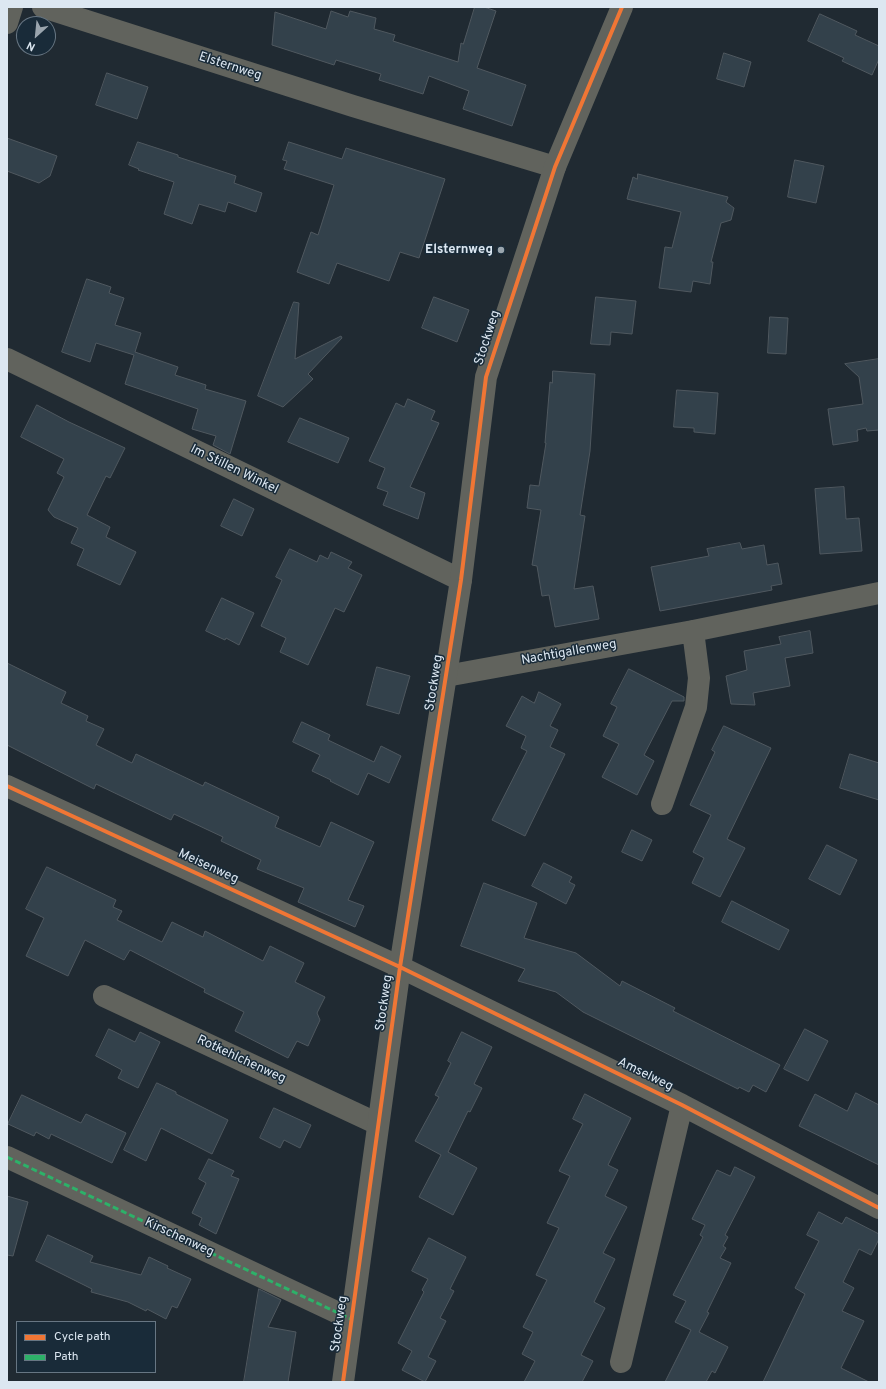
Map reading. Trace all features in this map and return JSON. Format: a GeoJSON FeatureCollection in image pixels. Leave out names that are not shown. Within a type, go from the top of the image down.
{"type":"FeatureCollection","features":[{"type":"Feature","properties":{"kind":"street"},"geometry":{"type":"LineString","coordinates":[[7,23],[12,7]]}},
{"type":"Feature","properties":{"kind":"street","name":"Elsternweg"},"geometry":{"type":"LineString","coordinates":[[43,7],[354,106],[554,167]]}},
{"type":"Feature","properties":{"kind":"street","name":"Stockweg"},"geometry":{"type":"LineString","coordinates":[[342,1382],[400,967],[461,580],[486,377],[554,167],[622,7]]}},
{"type":"Feature","properties":{"kind":"street","name":"Im Stillen Winkel"},"geometry":{"type":"LineString","coordinates":[[7,359],[461,580]]}},
{"type":"Feature","properties":{"kind":"street","name":"Nachtigallenweg"},"geometry":{"type":"LineString","coordinates":[[446,676],[693,631],[879,593]]}},
{"type":"Feature","properties":{"kind":"street"},"geometry":{"type":"LineString","coordinates":[[662,804],[696,706],[699,678],[693,631]]}},
{"type":"Feature","properties":{"kind":"street","name":"Meisenweg"},"geometry":{"type":"LineString","coordinates":[[7,786],[400,967]]}},
{"type":"Feature","properties":{"kind":"street","name":"Amselweg"},"geometry":{"type":"LineString","coordinates":[[400,967],[682,1105],[879,1208]]}},
{"type":"Feature","properties":{"kind":"street","name":"Rotkehlchenweg"},"geometry":{"type":"LineString","coordinates":[[104,996],[378,1124]]}},
{"type":"Feature","properties":{"kind":"street","name":"Amselweg"},"geometry":{"type":"LineString","coordinates":[[621,1362],[682,1105]]}},
{"type":"Feature","properties":{"kind":"street","name":"Kirschenweg"},"geometry":{"type":"LineString","coordinates":[[7,1157],[351,1319]]}},
{"type":"Feature","properties":{"kind":"building"},"geometry":{"type":"Polygon","coordinates":[[[475,7],[484,7],[496,11],[477,68],[526,85],[512,126],[463,109],[469,91],[429,76],[423,94],[379,80],[381,74],[336,60],[334,65],[272,45],[275,12],[326,29],[331,11],[348,17],[350,11],[376,18],[374,29],[395,35],[393,41],[458,62],[461,43],[463,44],[475,7]]]}},
{"type":"Feature","properties":{"kind":"building"},"geometry":{"type":"Polygon","coordinates":[[[820,14],[857,31],[855,35],[879,46],[879,59],[872,75],[842,61],[844,58],[808,41],[820,14]]]}},
{"type":"Feature","properties":{"kind":"building"},"geometry":{"type":"Polygon","coordinates":[[[724,53],[751,62],[744,87],[717,79],[724,53]]]}},
{"type":"Feature","properties":{"kind":"building"},"geometry":{"type":"Polygon","coordinates":[[[107,73],[148,87],[137,119],[96,105],[107,73]]]}},
{"type":"Feature","properties":{"kind":"building"},"geometry":{"type":"Polygon","coordinates":[[[7,138],[57,156],[50,176],[39,183],[7,171],[7,138]]]}},
{"type":"Feature","properties":{"kind":"building"},"geometry":{"type":"Polygon","coordinates":[[[138,142],[236,176],[234,183],[262,193],[256,212],[228,202],[225,212],[199,204],[192,224],[164,214],[174,182],[138,170],[139,169],[129,165],[138,142]]]}},
{"type":"Feature","properties":{"kind":"building"},"geometry":{"type":"Polygon","coordinates":[[[289,142],[342,159],[346,148],[445,179],[419,258],[400,252],[389,281],[337,263],[329,284],[297,272],[311,232],[318,235],[334,185],[284,169],[287,161],[283,160],[289,142]]]}},
{"type":"Feature","properties":{"kind":"building"},"geometry":{"type":"Polygon","coordinates":[[[795,160],[824,166],[816,203],[788,197],[795,160]]]}},
{"type":"Feature","properties":{"kind":"building"},"geometry":{"type":"Polygon","coordinates":[[[638,174],[728,197],[726,202],[734,208],[731,220],[721,223],[711,262],[713,262],[710,284],[693,281],[691,292],[659,288],[665,247],[672,248],[681,212],[627,199],[633,177],[637,179],[638,174]]]}},
{"type":"Feature","properties":{"kind":"building"},"geometry":{"type":"Polygon","coordinates":[[[87,279],[111,287],[109,293],[124,298],[115,325],[141,333],[135,352],[178,367],[175,375],[206,385],[205,389],[246,401],[230,454],[213,445],[216,436],[192,429],[198,409],[125,384],[134,355],[96,343],[90,362],[62,352],[87,279]]]}},
{"type":"Feature","properties":{"kind":"building"},"geometry":{"type":"Polygon","coordinates":[[[434,297],[469,310],[457,342],[422,328],[434,297]]]}},
{"type":"Feature","properties":{"kind":"building"},"geometry":{"type":"Polygon","coordinates":[[[596,297],[636,301],[632,334],[611,332],[610,345],[591,344],[596,297]]]}},
{"type":"Feature","properties":{"kind":"building"},"geometry":{"type":"Polygon","coordinates":[[[294,302],[299,303],[295,359],[341,336],[342,338],[308,374],[313,379],[283,407],[258,396],[294,302]]]}},
{"type":"Feature","properties":{"kind":"building"},"geometry":{"type":"Polygon","coordinates":[[[770,317],[788,318],[786,354],[768,353],[770,317]]]}},
{"type":"Feature","properties":{"kind":"building"},"geometry":{"type":"Polygon","coordinates":[[[879,359],[879,430],[867,431],[866,428],[857,430],[858,441],[833,445],[828,409],[863,404],[859,377],[845,364],[879,359]]]}},
{"type":"Feature","properties":{"kind":"building"},"geometry":{"type":"Polygon","coordinates":[[[553,371],[595,374],[590,451],[580,515],[585,516],[574,589],[593,586],[599,619],[555,627],[549,595],[542,596],[537,566],[532,565],[541,510],[527,508],[530,485],[539,486],[546,443],[550,382],[552,383],[553,371]]]}},
{"type":"Feature","properties":{"kind":"building"},"geometry":{"type":"Polygon","coordinates":[[[677,390],[718,393],[715,434],[694,432],[694,428],[674,427],[677,390]]]}},
{"type":"Feature","properties":{"kind":"building"},"geometry":{"type":"Polygon","coordinates":[[[408,399],[435,411],[431,420],[439,423],[410,487],[425,493],[418,519],[383,505],[388,492],[377,488],[385,468],[369,461],[396,403],[404,407],[408,399]]]}},
{"type":"Feature","properties":{"kind":"building"},"geometry":{"type":"Polygon","coordinates":[[[37,405],[69,422],[125,448],[110,478],[106,476],[87,515],[110,527],[106,537],[136,552],[120,585],[77,565],[84,549],[71,543],[78,528],[54,517],[48,510],[64,477],[57,473],[64,459],[21,437],[37,405]]]}},
{"type":"Feature","properties":{"kind":"building"},"geometry":{"type":"Polygon","coordinates":[[[300,418],[349,438],[338,463],[288,442],[300,418]]]}},
{"type":"Feature","properties":{"kind":"building"},"geometry":{"type":"Polygon","coordinates":[[[844,487],[846,519],[859,518],[862,551],[820,554],[815,489],[844,487]]]}},
{"type":"Feature","properties":{"kind":"building"},"geometry":{"type":"Polygon","coordinates":[[[234,499],[254,509],[242,536],[221,526],[234,499]]]}},
{"type":"Feature","properties":{"kind":"building"},"geometry":{"type":"Polygon","coordinates":[[[740,543],[742,549],[764,545],[767,565],[778,563],[782,584],[771,586],[772,590],[660,611],[651,567],[709,556],[707,549],[740,543]]]}},
{"type":"Feature","properties":{"kind":"building"},"geometry":{"type":"Polygon","coordinates":[[[290,549],[317,562],[320,555],[328,559],[331,552],[352,562],[348,568],[362,575],[344,612],[335,608],[308,665],[280,652],[286,638],[261,626],[282,580],[276,577],[290,549]]]}},
{"type":"Feature","properties":{"kind":"building"},"geometry":{"type":"Polygon","coordinates":[[[222,598],[254,613],[239,645],[226,638],[225,640],[206,631],[222,598]]]}},
{"type":"Feature","properties":{"kind":"building"},"geometry":{"type":"Polygon","coordinates":[[[810,631],[813,653],[785,658],[790,686],[753,693],[755,705],[731,704],[726,676],[747,670],[744,651],[781,644],[779,637],[810,631]]]}},
{"type":"Feature","properties":{"kind":"building"},"geometry":{"type":"Polygon","coordinates":[[[7,663],[66,692],[61,703],[88,716],[86,721],[104,729],[96,745],[132,763],[136,754],[203,786],[205,782],[279,817],[275,827],[320,847],[331,822],[374,842],[348,900],[364,906],[355,927],[298,902],[304,888],[257,869],[261,860],[221,841],[223,837],[174,814],[171,820],[96,784],[94,789],[7,745],[7,663]]]}},
{"type":"Feature","properties":{"kind":"building"},"geometry":{"type":"Polygon","coordinates":[[[377,667],[410,676],[399,714],[367,705],[377,667]]]}},
{"type":"Feature","properties":{"kind":"building"},"geometry":{"type":"Polygon","coordinates":[[[629,669],[684,697],[684,701],[672,701],[644,755],[654,761],[637,795],[602,777],[619,744],[603,736],[617,707],[611,704],[629,669]]]}},
{"type":"Feature","properties":{"kind":"building"},"geometry":{"type":"Polygon","coordinates":[[[539,692],[561,704],[550,726],[558,730],[550,747],[565,754],[525,836],[492,820],[527,751],[521,748],[526,736],[506,726],[522,696],[534,703],[539,692]]]}},
{"type":"Feature","properties":{"kind":"building"},"geometry":{"type":"Polygon","coordinates":[[[302,722],[330,735],[328,740],[374,762],[381,746],[401,756],[389,783],[368,773],[358,795],[312,771],[320,755],[293,742],[302,722]]]}},
{"type":"Feature","properties":{"kind":"building"},"geometry":{"type":"Polygon","coordinates":[[[724,726],[771,748],[727,839],[745,848],[720,897],[692,883],[704,858],[693,852],[711,815],[690,805],[715,752],[712,750],[724,726]]]}},
{"type":"Feature","properties":{"kind":"building"},"geometry":{"type":"Polygon","coordinates":[[[850,754],[879,763],[879,800],[840,788],[850,754]]]}},
{"type":"Feature","properties":{"kind":"building"},"geometry":{"type":"Polygon","coordinates":[[[632,830],[652,840],[642,861],[622,852],[632,830]]]}},
{"type":"Feature","properties":{"kind":"building"},"geometry":{"type":"Polygon","coordinates":[[[827,845],[857,860],[840,895],[809,879],[827,845]]]}},
{"type":"Feature","properties":{"kind":"building"},"geometry":{"type":"Polygon","coordinates":[[[544,863],[572,877],[569,882],[575,885],[566,904],[532,886],[544,863]]]}},
{"type":"Feature","properties":{"kind":"building"},"geometry":{"type":"Polygon","coordinates":[[[47,867],[116,900],[113,907],[122,911],[117,920],[162,942],[172,922],[203,937],[205,931],[263,961],[270,946],[304,963],[295,982],[325,997],[317,1013],[320,1020],[308,1046],[297,1041],[288,1058],[235,1031],[244,1012],[204,992],[205,989],[130,950],[124,960],[85,940],[68,976],[26,956],[44,918],[26,909],[47,867]]]}},
{"type":"Feature","properties":{"kind":"building"},"geometry":{"type":"Polygon","coordinates":[[[484,883],[537,903],[524,938],[576,953],[620,986],[622,981],[675,1008],[673,1011],[780,1065],[766,1092],[753,1085],[749,1092],[739,1087],[738,1089],[583,1012],[556,992],[518,981],[525,969],[461,946],[484,883]]]}},
{"type":"Feature","properties":{"kind":"building"},"geometry":{"type":"Polygon","coordinates":[[[732,901],[789,930],[779,950],[722,922],[732,901]]]}},
{"type":"Feature","properties":{"kind":"building"},"geometry":{"type":"Polygon","coordinates":[[[109,1029],[135,1042],[140,1032],[160,1042],[138,1088],[118,1078],[122,1070],[96,1056],[109,1029]]]}},
{"type":"Feature","properties":{"kind":"building"},"geometry":{"type":"Polygon","coordinates":[[[805,1029],[828,1041],[808,1081],[784,1069],[805,1029]]]}},
{"type":"Feature","properties":{"kind":"building"},"geometry":{"type":"Polygon","coordinates":[[[462,1032],[492,1047],[474,1084],[482,1088],[470,1112],[468,1111],[448,1152],[477,1168],[453,1215],[419,1197],[441,1155],[415,1141],[439,1097],[435,1095],[451,1063],[448,1061],[462,1032]]]}},
{"type":"Feature","properties":{"kind":"building"},"geometry":{"type":"Polygon","coordinates":[[[157,1083],[228,1120],[212,1154],[161,1128],[146,1161],[124,1150],[157,1083]]]}},
{"type":"Feature","properties":{"kind":"building"},"geometry":{"type":"Polygon","coordinates":[[[856,1093],[879,1105],[879,1165],[799,1126],[815,1094],[847,1111],[856,1093]]]}},
{"type":"Feature","properties":{"kind":"building"},"geometry":{"type":"Polygon","coordinates":[[[585,1094],[631,1118],[608,1165],[618,1170],[605,1196],[627,1207],[603,1253],[615,1259],[594,1302],[605,1308],[581,1355],[593,1361],[582,1382],[524,1382],[535,1361],[522,1354],[533,1332],[523,1327],[547,1280],[536,1275],[559,1228],[547,1223],[570,1176],[559,1171],[583,1124],[573,1119],[585,1094]]]}},
{"type":"Feature","properties":{"kind":"building"},"geometry":{"type":"Polygon","coordinates":[[[22,1095],[81,1123],[86,1114],[126,1133],[112,1163],[51,1134],[49,1139],[36,1132],[34,1136],[8,1124],[22,1095]]]}},
{"type":"Feature","properties":{"kind":"building"},"geometry":{"type":"Polygon","coordinates":[[[274,1108],[311,1125],[300,1148],[284,1140],[280,1148],[260,1138],[274,1108]]]}},
{"type":"Feature","properties":{"kind":"building"},"geometry":{"type":"Polygon","coordinates":[[[209,1159],[234,1171],[231,1176],[239,1179],[216,1234],[199,1225],[202,1218],[192,1213],[206,1183],[199,1179],[209,1159]]]}},
{"type":"Feature","properties":{"kind":"building"},"geometry":{"type":"Polygon","coordinates":[[[735,1167],[755,1177],[725,1235],[728,1237],[723,1246],[726,1248],[720,1258],[731,1263],[699,1332],[728,1347],[715,1373],[712,1371],[706,1382],[665,1382],[691,1330],[675,1322],[686,1301],[673,1295],[703,1237],[700,1235],[705,1225],[692,1219],[717,1170],[730,1176],[735,1167]]]}},
{"type":"Feature","properties":{"kind":"building"},"geometry":{"type":"Polygon","coordinates":[[[7,1196],[28,1202],[13,1256],[7,1255],[7,1196]]]}},
{"type":"Feature","properties":{"kind":"building"},"geometry":{"type":"Polygon","coordinates":[[[819,1212],[842,1224],[846,1217],[879,1234],[879,1239],[871,1255],[859,1249],[843,1282],[854,1288],[842,1311],[864,1321],[841,1368],[869,1382],[763,1382],[805,1294],[795,1288],[819,1241],[807,1235],[819,1212]]]}},
{"type":"Feature","properties":{"kind":"building"},"geometry":{"type":"Polygon","coordinates":[[[48,1235],[93,1256],[90,1262],[141,1275],[149,1257],[168,1266],[167,1268],[191,1279],[177,1308],[172,1306],[166,1319],[147,1309],[146,1311],[128,1302],[91,1292],[92,1289],[36,1261],[48,1235]]]}},
{"type":"Feature","properties":{"kind":"building"},"geometry":{"type":"Polygon","coordinates":[[[429,1238],[466,1257],[450,1289],[454,1291],[440,1318],[446,1321],[428,1357],[436,1361],[425,1382],[402,1370],[412,1351],[398,1343],[424,1292],[422,1290],[428,1279],[412,1271],[429,1238]]]}},
{"type":"Feature","properties":{"kind":"building"},"geometry":{"type":"Polygon","coordinates":[[[259,1289],[281,1300],[268,1327],[296,1332],[288,1382],[244,1382],[259,1289]]]}},
{"type":"Feature","properties":{"kind":"marked path"},"geometry":{"type":"LineString","coordinates":[[7,1157],[351,1319]]}},
{"type":"Feature","properties":{"kind":"cycle path"},"geometry":{"type":"LineString","coordinates":[[343,1382],[400,967],[461,580],[486,377],[555,167],[622,7]]}},
{"type":"Feature","properties":{"kind":"cycle path"},"geometry":{"type":"LineString","coordinates":[[7,786],[400,967],[682,1105],[879,1208]]}},
{"type":"Feature","properties":{"kind":"place","name":"Elsternweg"},"geometry":{"type":"Point","coordinates":[501,250]}}]}
